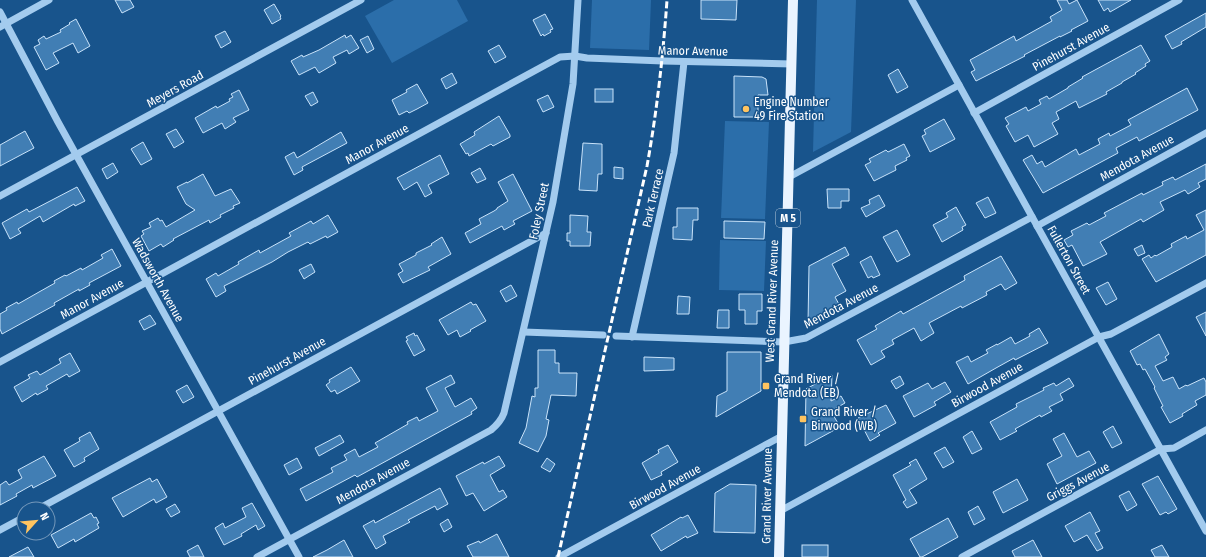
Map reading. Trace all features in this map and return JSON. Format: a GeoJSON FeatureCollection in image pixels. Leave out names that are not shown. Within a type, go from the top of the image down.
{"type":"FeatureCollection","features":[{"type":"Feature","properties":{"kind":"main road","name":"West Grand River Avenue"},"geometry":{"type":"LineString","coordinates":[[782,436],[793,0]]}},
{"type":"Feature","properties":{"kind":"main road","name":"Grand River Avenue"},"geometry":{"type":"LineString","coordinates":[[779,557],[782,436]]}},
{"type":"Feature","properties":{"kind":"street"},"geometry":{"type":"LineString","coordinates":[[3,25],[49,0]]}},
{"type":"Feature","properties":{"kind":"street","name":"Meyers Road"},"geometry":{"type":"LineString","coordinates":[[0,196],[350,3],[361,0]]}},
{"type":"Feature","properties":{"kind":"street","name":"Foley Street"},"geometry":{"type":"LineString","coordinates":[[499,423],[504,413],[524,332],[553,202],[573,84],[578,0]]}},
{"type":"Feature","properties":{"kind":"street","name":"Fullerton Street"},"geometry":{"type":"LineString","coordinates":[[912,0],[1206,531]]}},
{"type":"Feature","properties":{"kind":"street","name":"Pinehurst Avenue"},"geometry":{"type":"LineString","coordinates":[[974,113],[1179,0]]}},
{"type":"Feature","properties":{"kind":"street","name":"Wadsworth Avenue"},"geometry":{"type":"LineString","coordinates":[[0,12],[3,25],[299,557]]}},
{"type":"Feature","properties":{"kind":"street","name":"Manor Avenue"},"geometry":{"type":"LineString","coordinates":[[0,362],[560,57],[575,56],[587,58],[684,62],[792,64]]}},
{"type":"Feature","properties":{"kind":"street","name":"Park Terrace"},"geometry":{"type":"LineString","coordinates":[[632,337],[674,153],[684,62]]}},
{"type":"Feature","properties":{"kind":"street"},"geometry":{"type":"LineString","coordinates":[[789,177],[959,85]]}},
{"type":"Feature","properties":{"kind":"street","name":"Mendota Avenue"},"geometry":{"type":"LineString","coordinates":[[1037,226],[1206,133]]}},
{"type":"Feature","properties":{"kind":"street","name":"Mendota Avenue"},"geometry":{"type":"LineString","coordinates":[[616,336],[784,342],[806,338],[1032,216]]}},
{"type":"Feature","properties":{"kind":"street","name":"Pinehurst Avenue"},"geometry":{"type":"LineString","coordinates":[[53,501],[546,233]]}},
{"type":"Feature","properties":{"kind":"street","name":"Birwood Avenue"},"geometry":{"type":"LineString","coordinates":[[780,510],[1099,337],[1111,334],[1206,283]]}},
{"type":"Feature","properties":{"kind":"street"},"geometry":{"type":"LineString","coordinates":[[524,332],[603,335]]}},
{"type":"Feature","properties":{"kind":"street","name":"Mendota Avenue"},"geometry":{"type":"LineString","coordinates":[[256,557],[491,430],[499,423]]}},
{"type":"Feature","properties":{"kind":"street","name":"Griggs Avenue"},"geometry":{"type":"LineString","coordinates":[[962,557],[1161,449],[1174,448],[1206,430]]}},
{"type":"Feature","properties":{"kind":"street","name":"Birwood Avenue"},"geometry":{"type":"LineString","coordinates":[[559,557],[782,436]]}},
{"type":"Feature","properties":{"kind":"street"},"geometry":{"type":"LineString","coordinates":[[0,530],[16,521]]}},
{"type":"Feature","properties":{"kind":"shaded area"},"geometry":{"type":"Polygon","coordinates":[[[394,0],[457,0],[468,21],[392,63],[365,16],[394,0]]]}},
{"type":"Feature","properties":{"kind":"shaded area"},"geometry":{"type":"Polygon","coordinates":[[[592,0],[651,0],[649,50],[590,48],[592,0]]]}},
{"type":"Feature","properties":{"kind":"shaded area"},"geometry":{"type":"Polygon","coordinates":[[[817,0],[856,0],[851,132],[813,152],[817,0]]]}},
{"type":"Feature","properties":{"kind":"shaded area"},"geometry":{"type":"Polygon","coordinates":[[[725,121],[769,122],[765,219],[721,218],[725,121]]]}},
{"type":"Feature","properties":{"kind":"shaded area"},"geometry":{"type":"Polygon","coordinates":[[[720,240],[766,241],[764,291],[719,290],[720,240]]]}},
{"type":"Feature","properties":{"kind":"building"},"geometry":{"type":"Polygon","coordinates":[[[115,0],[130,0],[134,7],[122,13],[115,0]]]}},
{"type":"Feature","properties":{"kind":"building"},"geometry":{"type":"Polygon","coordinates":[[[701,0],[737,0],[736,20],[701,19],[701,0]]]}},
{"type":"Feature","properties":{"kind":"building"},"geometry":{"type":"Polygon","coordinates":[[[1057,0],[1067,0],[1069,4],[1077,0],[1088,21],[1071,30],[1072,31],[976,81],[971,72],[975,70],[970,60],[1014,36],[1016,41],[1052,21],[1050,17],[1062,10],[1057,0]]]}},
{"type":"Feature","properties":{"kind":"building"},"geometry":{"type":"Polygon","coordinates":[[[1098,0],[1131,0],[1110,12],[1108,8],[1104,11],[1098,0]]]}},
{"type":"Feature","properties":{"kind":"building"},"geometry":{"type":"Polygon","coordinates":[[[274,4],[281,16],[281,19],[272,24],[264,10],[274,4]]]}},
{"type":"Feature","properties":{"kind":"building"},"geometry":{"type":"Polygon","coordinates":[[[1206,13],[1206,27],[1181,42],[1182,44],[1172,49],[1165,36],[1206,13]]]}},
{"type":"Feature","properties":{"kind":"building"},"geometry":{"type":"Polygon","coordinates":[[[545,14],[553,29],[550,30],[551,32],[541,36],[533,20],[545,14]]]}},
{"type":"Feature","properties":{"kind":"building"},"geometry":{"type":"Polygon","coordinates":[[[76,19],[90,46],[78,53],[73,43],[53,53],[59,63],[46,70],[34,47],[40,44],[38,40],[44,36],[46,39],[61,32],[60,30],[76,19]]]}},
{"type":"Feature","properties":{"kind":"building"},"geometry":{"type":"Polygon","coordinates":[[[225,31],[231,42],[221,48],[215,36],[225,31]]]}},
{"type":"Feature","properties":{"kind":"building"},"geometry":{"type":"Polygon","coordinates":[[[345,35],[346,38],[351,35],[359,48],[349,54],[347,50],[333,57],[336,63],[319,73],[315,67],[299,75],[291,61],[302,55],[303,57],[319,50],[345,35]]]}},
{"type":"Feature","properties":{"kind":"building"},"geometry":{"type":"Polygon","coordinates":[[[368,36],[374,49],[367,53],[360,40],[368,36]]]}},
{"type":"Feature","properties":{"kind":"building"},"geometry":{"type":"Polygon","coordinates":[[[499,45],[506,57],[495,63],[488,51],[499,45]]]}},
{"type":"Feature","properties":{"kind":"building"},"geometry":{"type":"Polygon","coordinates":[[[1141,45],[1150,61],[1145,64],[1146,66],[1135,73],[1136,74],[1106,92],[1107,94],[1079,108],[1076,101],[1056,112],[1059,119],[1052,123],[1058,134],[1034,147],[1028,135],[1015,142],[1006,126],[1009,124],[1005,118],[1026,107],[1028,111],[1041,104],[1039,100],[1047,96],[1049,99],[1083,78],[1082,77],[1141,45]]]}},
{"type":"Feature","properties":{"kind":"building"},"geometry":{"type":"Polygon","coordinates":[[[898,69],[908,87],[897,93],[888,75],[898,69]]]}},
{"type":"Feature","properties":{"kind":"building"},"geometry":{"type":"Polygon","coordinates":[[[452,73],[457,83],[446,89],[441,79],[452,73]]]}},
{"type":"Feature","properties":{"kind":"building"},"geometry":{"type":"Polygon","coordinates":[[[734,76],[762,77],[766,79],[768,95],[758,95],[758,117],[734,117],[734,76]]]}},
{"type":"Feature","properties":{"kind":"building"},"geometry":{"type":"Polygon","coordinates":[[[417,84],[428,103],[409,113],[407,111],[399,115],[392,100],[407,92],[406,90],[417,84]]]}},
{"type":"Feature","properties":{"kind":"building"},"geometry":{"type":"Polygon","coordinates":[[[1187,88],[1198,110],[1139,141],[1137,137],[1116,148],[1118,153],[1043,193],[1023,160],[1032,155],[1037,164],[1042,161],[1045,167],[1076,149],[1079,155],[1100,144],[1098,139],[1109,133],[1110,136],[1131,125],[1128,120],[1187,88]]]}},
{"type":"Feature","properties":{"kind":"building"},"geometry":{"type":"Polygon","coordinates":[[[595,89],[613,89],[613,102],[595,102],[595,89]]]}},
{"type":"Feature","properties":{"kind":"building"},"geometry":{"type":"Polygon","coordinates":[[[239,90],[249,110],[233,118],[236,122],[225,129],[222,123],[203,133],[195,118],[216,106],[217,108],[230,101],[229,99],[233,97],[231,94],[239,90]]]}},
{"type":"Feature","properties":{"kind":"building"},"geometry":{"type":"Polygon","coordinates":[[[313,92],[318,102],[311,106],[305,96],[313,92]]]}},
{"type":"Feature","properties":{"kind":"building"},"geometry":{"type":"Polygon","coordinates":[[[548,95],[554,107],[543,112],[537,100],[548,95]]]}},
{"type":"Feature","properties":{"kind":"building"},"geometry":{"type":"Polygon","coordinates":[[[499,116],[510,137],[493,146],[491,144],[469,156],[468,153],[466,154],[460,144],[475,135],[474,132],[499,116]]]}},
{"type":"Feature","properties":{"kind":"building"},"geometry":{"type":"Polygon","coordinates":[[[944,119],[955,139],[930,152],[922,136],[926,134],[924,130],[944,119]]]}},
{"type":"Feature","properties":{"kind":"building"},"geometry":{"type":"Polygon","coordinates":[[[176,129],[184,142],[174,148],[166,134],[176,129]]]}},
{"type":"Feature","properties":{"kind":"building"},"geometry":{"type":"Polygon","coordinates":[[[25,131],[34,148],[0,166],[0,145],[25,131]]]}},
{"type":"Feature","properties":{"kind":"building"},"geometry":{"type":"Polygon","coordinates":[[[341,132],[347,143],[302,167],[303,170],[294,175],[285,157],[294,152],[297,158],[341,132]]]}},
{"type":"Feature","properties":{"kind":"building"},"geometry":{"type":"Polygon","coordinates":[[[143,142],[152,159],[141,165],[131,149],[143,142]]]}},
{"type":"Feature","properties":{"kind":"building"},"geometry":{"type":"Polygon","coordinates":[[[583,143],[602,144],[602,174],[598,174],[597,191],[579,190],[583,143]]]}},
{"type":"Feature","properties":{"kind":"building"},"geometry":{"type":"Polygon","coordinates":[[[904,144],[910,156],[906,158],[907,160],[895,166],[896,170],[874,181],[865,165],[871,162],[869,159],[886,150],[888,152],[904,144]]]}},
{"type":"Feature","properties":{"kind":"building"},"geometry":{"type":"Polygon","coordinates":[[[440,155],[449,174],[428,185],[432,193],[425,197],[417,182],[404,190],[397,178],[440,155]]]}},
{"type":"Feature","properties":{"kind":"building"},"geometry":{"type":"Polygon","coordinates":[[[113,163],[118,172],[107,179],[102,169],[113,163]]]}},
{"type":"Feature","properties":{"kind":"building"},"geometry":{"type":"Polygon","coordinates":[[[1206,164],[1206,179],[1198,183],[1200,187],[1188,194],[1185,190],[1160,202],[1164,210],[1143,222],[1141,219],[1100,242],[1107,254],[1083,266],[1072,245],[1068,247],[1064,240],[1073,235],[1071,231],[1087,223],[1089,225],[1106,216],[1104,213],[1142,193],[1143,195],[1163,185],[1162,182],[1173,177],[1175,180],[1206,164]]]}},
{"type":"Feature","properties":{"kind":"building"},"geometry":{"type":"Polygon","coordinates":[[[614,167],[623,168],[623,179],[614,178],[614,167]]]}},
{"type":"Feature","properties":{"kind":"building"},"geometry":{"type":"Polygon","coordinates":[[[480,168],[486,179],[477,183],[471,173],[480,168]]]}},
{"type":"Feature","properties":{"kind":"building"},"geometry":{"type":"Polygon","coordinates":[[[203,174],[215,196],[231,189],[240,203],[233,206],[234,208],[220,215],[221,217],[210,223],[209,220],[173,239],[174,240],[163,247],[161,244],[149,251],[141,236],[144,234],[142,231],[151,227],[149,223],[158,218],[160,221],[162,220],[166,227],[195,210],[186,204],[177,187],[203,174]]]}},
{"type":"Feature","properties":{"kind":"building"},"geometry":{"type":"Polygon","coordinates":[[[513,174],[532,211],[513,221],[515,224],[504,230],[502,226],[470,243],[465,233],[481,224],[479,219],[508,201],[498,182],[513,174]]]}},
{"type":"Feature","properties":{"kind":"building"},"geometry":{"type":"Polygon","coordinates":[[[77,187],[85,201],[75,206],[74,204],[43,222],[40,216],[18,229],[21,233],[10,239],[2,223],[27,209],[29,212],[77,187]]]}},
{"type":"Feature","properties":{"kind":"building"},"geometry":{"type":"Polygon","coordinates":[[[827,189],[849,189],[849,201],[841,201],[841,208],[828,208],[827,189]]]}},
{"type":"Feature","properties":{"kind":"building"},"geometry":{"type":"Polygon","coordinates":[[[879,195],[885,206],[866,217],[861,208],[870,204],[869,200],[879,195]]]}},
{"type":"Feature","properties":{"kind":"building"},"geometry":{"type":"Polygon","coordinates":[[[988,197],[996,213],[985,218],[976,203],[988,197]]]}},
{"type":"Feature","properties":{"kind":"building"},"geometry":{"type":"Polygon","coordinates":[[[956,207],[966,225],[962,227],[963,230],[942,242],[933,225],[948,217],[946,213],[956,207]]]}},
{"type":"Feature","properties":{"kind":"building"},"geometry":{"type":"Polygon","coordinates":[[[677,208],[698,208],[698,220],[693,220],[692,240],[673,239],[673,227],[677,227],[677,208]]]}},
{"type":"Feature","properties":{"kind":"building"},"geometry":{"type":"Polygon","coordinates":[[[1206,210],[1206,255],[1156,282],[1142,259],[1149,255],[1151,258],[1155,255],[1156,256],[1172,247],[1171,244],[1186,236],[1187,239],[1204,230],[1196,215],[1206,210]]]}},
{"type":"Feature","properties":{"kind":"building"},"geometry":{"type":"Polygon","coordinates":[[[328,215],[338,232],[310,244],[308,242],[224,286],[226,291],[216,297],[206,279],[216,273],[218,276],[259,250],[260,253],[291,236],[289,233],[311,221],[313,224],[328,215]]]}},
{"type":"Feature","properties":{"kind":"building"},"geometry":{"type":"Polygon","coordinates":[[[570,215],[588,216],[587,232],[591,232],[590,246],[570,246],[570,241],[567,241],[567,233],[570,233],[570,215]]]}},
{"type":"Feature","properties":{"kind":"building"},"geometry":{"type":"Polygon","coordinates":[[[724,221],[765,222],[764,239],[724,238],[724,221]]]}},
{"type":"Feature","properties":{"kind":"building"},"geometry":{"type":"Polygon","coordinates":[[[897,230],[910,255],[897,262],[883,237],[897,230]]]}},
{"type":"Feature","properties":{"kind":"building"},"geometry":{"type":"Polygon","coordinates":[[[442,237],[451,254],[428,267],[430,270],[403,283],[398,274],[403,271],[399,264],[432,245],[431,244],[442,237]]]}},
{"type":"Feature","properties":{"kind":"building"},"geometry":{"type":"Polygon","coordinates":[[[1142,245],[1145,253],[1138,256],[1134,249],[1142,245]]]}},
{"type":"Feature","properties":{"kind":"building"},"geometry":{"type":"Polygon","coordinates":[[[845,247],[849,255],[832,264],[846,291],[835,297],[840,306],[808,323],[809,266],[845,247]]]}},
{"type":"Feature","properties":{"kind":"building"},"geometry":{"type":"Polygon","coordinates":[[[112,249],[121,266],[2,334],[0,329],[0,314],[7,310],[6,308],[17,302],[18,304],[55,283],[54,281],[65,275],[66,276],[81,268],[82,270],[103,258],[101,255],[112,249]]]}},
{"type":"Feature","properties":{"kind":"building"},"geometry":{"type":"Polygon","coordinates":[[[871,256],[880,275],[873,278],[872,276],[868,278],[860,262],[871,256]]]}},
{"type":"Feature","properties":{"kind":"building"},"geometry":{"type":"Polygon","coordinates":[[[1001,256],[1017,283],[1005,290],[1001,284],[986,292],[987,295],[962,308],[961,306],[929,323],[934,333],[921,341],[914,328],[892,340],[894,344],[881,351],[885,357],[871,365],[857,340],[877,329],[875,326],[901,311],[903,314],[965,280],[964,276],[1001,256]]]}},
{"type":"Feature","properties":{"kind":"building"},"geometry":{"type":"Polygon","coordinates":[[[311,264],[315,272],[304,279],[299,270],[311,264]]]}},
{"type":"Feature","properties":{"kind":"building"},"geometry":{"type":"Polygon","coordinates":[[[1108,282],[1117,299],[1106,305],[1096,288],[1108,282]]]}},
{"type":"Feature","properties":{"kind":"building"},"geometry":{"type":"Polygon","coordinates":[[[511,285],[517,296],[506,302],[500,291],[511,285]]]}},
{"type":"Feature","properties":{"kind":"building"},"geometry":{"type":"Polygon","coordinates":[[[739,294],[762,294],[762,311],[757,311],[757,324],[745,324],[745,310],[739,310],[739,294]]]}},
{"type":"Feature","properties":{"kind":"building"},"geometry":{"type":"Polygon","coordinates":[[[678,296],[690,297],[689,314],[677,314],[678,296]]]}},
{"type":"Feature","properties":{"kind":"building"},"geometry":{"type":"Polygon","coordinates":[[[471,302],[473,305],[476,304],[486,321],[460,337],[457,330],[448,335],[439,320],[471,302]]]}},
{"type":"Feature","properties":{"kind":"building"},"geometry":{"type":"Polygon","coordinates":[[[718,310],[729,310],[729,328],[717,328],[718,310]]]}},
{"type":"Feature","properties":{"kind":"building"},"geometry":{"type":"Polygon","coordinates":[[[1206,312],[1206,336],[1196,317],[1206,312]]]}},
{"type":"Feature","properties":{"kind":"building"},"geometry":{"type":"Polygon","coordinates":[[[150,315],[156,324],[144,330],[139,321],[150,315]]]}},
{"type":"Feature","properties":{"kind":"building"},"geometry":{"type":"Polygon","coordinates":[[[1039,328],[1048,343],[1015,360],[1014,358],[968,384],[956,362],[968,356],[971,362],[988,353],[986,350],[1011,337],[1015,344],[1030,336],[1029,334],[1039,328]]]}},
{"type":"Feature","properties":{"kind":"building"},"geometry":{"type":"Polygon","coordinates":[[[414,333],[415,336],[417,335],[425,350],[414,356],[406,341],[408,340],[406,337],[414,333]]]}},
{"type":"Feature","properties":{"kind":"building"},"geometry":{"type":"Polygon","coordinates":[[[1159,334],[1169,354],[1165,357],[1167,360],[1155,366],[1163,381],[1173,377],[1179,389],[1204,378],[1206,382],[1206,395],[1195,401],[1197,405],[1182,414],[1183,416],[1170,423],[1161,407],[1163,406],[1154,388],[1155,387],[1145,369],[1143,370],[1140,364],[1137,365],[1130,351],[1159,334]]]}},
{"type":"Feature","properties":{"kind":"building"},"geometry":{"type":"Polygon","coordinates":[[[538,350],[555,350],[555,363],[559,363],[559,373],[577,373],[576,396],[551,395],[546,419],[549,420],[546,436],[538,452],[519,443],[526,428],[532,396],[535,397],[535,388],[538,388],[538,350]]]}},
{"type":"Feature","properties":{"kind":"building"},"geometry":{"type":"Polygon","coordinates":[[[727,352],[761,352],[761,391],[716,417],[717,396],[727,391],[727,352]]]}},
{"type":"Feature","properties":{"kind":"building"},"geometry":{"type":"Polygon","coordinates":[[[70,353],[80,371],[69,377],[67,374],[46,386],[48,389],[37,395],[36,393],[22,402],[14,387],[30,378],[28,375],[37,371],[40,375],[61,363],[59,359],[70,353]]]}},
{"type":"Feature","properties":{"kind":"building"},"geometry":{"type":"Polygon","coordinates":[[[644,357],[674,358],[674,370],[644,371],[644,357]]]}},
{"type":"Feature","properties":{"kind":"building"},"geometry":{"type":"Polygon","coordinates":[[[351,367],[360,381],[337,394],[335,390],[331,392],[326,385],[330,382],[329,380],[351,367]]]}},
{"type":"Feature","properties":{"kind":"building"},"geometry":{"type":"Polygon","coordinates":[[[451,375],[455,383],[445,388],[455,407],[471,398],[477,408],[471,412],[472,414],[357,477],[355,475],[306,501],[300,489],[333,472],[331,468],[347,460],[344,455],[355,449],[359,457],[378,447],[375,443],[408,424],[407,422],[417,417],[419,421],[438,411],[426,388],[451,375]]]}},
{"type":"Feature","properties":{"kind":"building"},"geometry":{"type":"Polygon","coordinates":[[[832,375],[831,401],[841,396],[845,403],[831,411],[840,427],[805,446],[806,389],[832,375]]]}},
{"type":"Feature","properties":{"kind":"building"},"geometry":{"type":"Polygon","coordinates":[[[900,376],[904,384],[896,389],[891,381],[900,376]]]}},
{"type":"Feature","properties":{"kind":"building"},"geometry":{"type":"Polygon","coordinates":[[[1069,378],[1074,386],[1060,394],[1063,400],[1049,407],[1052,411],[1041,417],[1040,415],[1015,429],[1017,431],[1000,440],[990,422],[1017,407],[1016,404],[1044,390],[1043,388],[1054,383],[1056,386],[1069,378]]]}},
{"type":"Feature","properties":{"kind":"building"},"geometry":{"type":"Polygon","coordinates":[[[945,382],[951,392],[934,402],[936,405],[914,417],[903,396],[928,383],[932,389],[945,382]]]}},
{"type":"Feature","properties":{"kind":"building"},"geometry":{"type":"Polygon","coordinates":[[[187,385],[194,397],[183,403],[176,391],[187,385]]]}},
{"type":"Feature","properties":{"kind":"building"},"geometry":{"type":"Polygon","coordinates":[[[886,405],[896,423],[878,433],[880,435],[870,441],[858,418],[886,405]]]}},
{"type":"Feature","properties":{"kind":"building"},"geometry":{"type":"Polygon","coordinates":[[[1113,426],[1122,443],[1112,448],[1103,432],[1113,426]]]}},
{"type":"Feature","properties":{"kind":"building"},"geometry":{"type":"Polygon","coordinates":[[[972,431],[982,449],[972,454],[963,437],[972,431]]]}},
{"type":"Feature","properties":{"kind":"building"},"geometry":{"type":"Polygon","coordinates":[[[90,432],[99,449],[84,458],[85,461],[74,467],[64,450],[80,441],[79,438],[90,432]]]}},
{"type":"Feature","properties":{"kind":"building"},"geometry":{"type":"Polygon","coordinates":[[[1064,433],[1077,457],[1089,451],[1096,463],[1057,484],[1047,464],[1062,456],[1053,439],[1064,433]]]}},
{"type":"Feature","properties":{"kind":"building"},"geometry":{"type":"Polygon","coordinates":[[[340,435],[344,442],[319,456],[315,448],[340,435]]]}},
{"type":"Feature","properties":{"kind":"building"},"geometry":{"type":"Polygon","coordinates":[[[668,445],[678,462],[661,472],[662,475],[651,480],[642,463],[659,453],[658,450],[668,445]]]}},
{"type":"Feature","properties":{"kind":"building"},"geometry":{"type":"Polygon","coordinates":[[[945,447],[954,462],[943,468],[934,453],[945,447]]]}},
{"type":"Feature","properties":{"kind":"building"},"geometry":{"type":"Polygon","coordinates":[[[44,456],[56,476],[33,488],[32,485],[16,494],[17,496],[0,505],[0,485],[6,481],[9,485],[22,478],[18,470],[44,456]]]}},
{"type":"Feature","properties":{"kind":"building"},"geometry":{"type":"Polygon","coordinates":[[[499,456],[505,466],[490,475],[499,492],[503,490],[507,497],[484,511],[473,493],[466,496],[456,476],[483,462],[484,464],[499,456]]]}},
{"type":"Feature","properties":{"kind":"building"},"geometry":{"type":"Polygon","coordinates":[[[297,458],[302,468],[289,475],[284,465],[297,458]]]}},
{"type":"Feature","properties":{"kind":"building"},"geometry":{"type":"Polygon","coordinates":[[[547,458],[555,464],[550,472],[541,467],[547,458]]]}},
{"type":"Feature","properties":{"kind":"building"},"geometry":{"type":"Polygon","coordinates":[[[916,459],[927,479],[909,490],[917,503],[907,508],[903,502],[906,500],[893,475],[911,465],[909,463],[916,459]]]}},
{"type":"Feature","properties":{"kind":"building"},"geometry":{"type":"Polygon","coordinates":[[[1158,476],[1177,509],[1168,514],[1166,512],[1160,515],[1142,484],[1158,476]]]}},
{"type":"Feature","properties":{"kind":"building"},"geometry":{"type":"Polygon","coordinates":[[[150,478],[152,482],[157,479],[167,497],[156,503],[154,499],[123,517],[112,498],[150,478]]]}},
{"type":"Feature","properties":{"kind":"building"},"geometry":{"type":"Polygon","coordinates":[[[1017,479],[1028,500],[1003,513],[993,492],[1017,479]]]}},
{"type":"Feature","properties":{"kind":"building"},"geometry":{"type":"Polygon","coordinates":[[[730,484],[756,485],[755,533],[714,532],[715,493],[730,484]]]}},
{"type":"Feature","properties":{"kind":"building"},"geometry":{"type":"Polygon","coordinates":[[[440,488],[448,504],[437,510],[435,506],[408,520],[410,522],[383,536],[386,543],[376,549],[363,526],[374,520],[375,523],[440,488]]]}},
{"type":"Feature","properties":{"kind":"building"},"geometry":{"type":"Polygon","coordinates":[[[1129,491],[1137,505],[1127,511],[1119,496],[1129,491]]]}},
{"type":"Feature","properties":{"kind":"building"},"geometry":{"type":"Polygon","coordinates":[[[252,503],[265,526],[258,530],[256,525],[241,534],[242,536],[224,545],[215,528],[223,523],[225,528],[246,517],[242,508],[252,503]]]}},
{"type":"Feature","properties":{"kind":"building"},"geometry":{"type":"Polygon","coordinates":[[[175,504],[180,512],[171,517],[166,509],[175,504]]]}},
{"type":"Feature","properties":{"kind":"building"},"geometry":{"type":"Polygon","coordinates":[[[978,506],[985,519],[974,525],[968,512],[978,506]]]}},
{"type":"Feature","properties":{"kind":"building"},"geometry":{"type":"Polygon","coordinates":[[[1090,512],[1100,531],[1095,533],[1103,548],[1097,551],[1087,535],[1074,542],[1065,526],[1090,512]]]}},
{"type":"Feature","properties":{"kind":"building"},"geometry":{"type":"Polygon","coordinates":[[[91,513],[94,518],[96,517],[99,523],[97,524],[99,528],[75,542],[74,539],[58,548],[54,541],[56,541],[56,532],[91,513]]]}},
{"type":"Feature","properties":{"kind":"building"},"geometry":{"type":"Polygon","coordinates":[[[688,515],[698,533],[687,538],[686,536],[661,551],[651,535],[681,517],[682,518],[688,515]]]}},
{"type":"Feature","properties":{"kind":"building"},"geometry":{"type":"Polygon","coordinates":[[[948,518],[958,537],[920,557],[910,539],[948,518]]]}},
{"type":"Feature","properties":{"kind":"building"},"geometry":{"type":"Polygon","coordinates":[[[448,519],[452,527],[444,532],[440,524],[448,519]]]}},
{"type":"Feature","properties":{"kind":"building"},"geometry":{"type":"Polygon","coordinates":[[[497,534],[509,557],[473,557],[467,546],[479,541],[480,543],[497,534]]]}},
{"type":"Feature","properties":{"kind":"building"},"geometry":{"type":"Polygon","coordinates":[[[344,540],[353,557],[313,557],[327,550],[344,540]]]}},
{"type":"Feature","properties":{"kind":"building"},"geometry":{"type":"Polygon","coordinates":[[[1033,540],[1042,557],[1015,557],[1012,551],[1033,540]]]}},
{"type":"Feature","properties":{"kind":"building"},"geometry":{"type":"Polygon","coordinates":[[[198,545],[204,557],[190,557],[187,551],[198,545]]]}},
{"type":"Feature","properties":{"kind":"building"},"geometry":{"type":"Polygon","coordinates":[[[802,545],[828,545],[828,557],[802,557],[802,545]]]}},
{"type":"Feature","properties":{"kind":"building"},"geometry":{"type":"Polygon","coordinates":[[[1162,545],[1169,557],[1155,557],[1151,550],[1162,545]]]}},
{"type":"Feature","properties":{"kind":"building"},"geometry":{"type":"Polygon","coordinates":[[[28,547],[34,557],[9,557],[28,547]]]}},
{"type":"Feature","properties":{"kind":"railway"},"geometry":{"type":"LineString","coordinates":[[558,557],[647,166],[654,125],[664,42],[667,0]]}},
{"type":"Feature","properties":{"kind":"place","name":"Engine Number 49 Fire Station"},"geometry":{"type":"Point","coordinates":[746,109]}},
{"type":"Feature","properties":{"kind":"place","name":"Grand River / Mendota (EB)"},"geometry":{"type":"Point","coordinates":[766,386]}},
{"type":"Feature","properties":{"kind":"place","name":"Grand River / Birwood (WB)"},"geometry":{"type":"Point","coordinates":[803,419]}}]}
